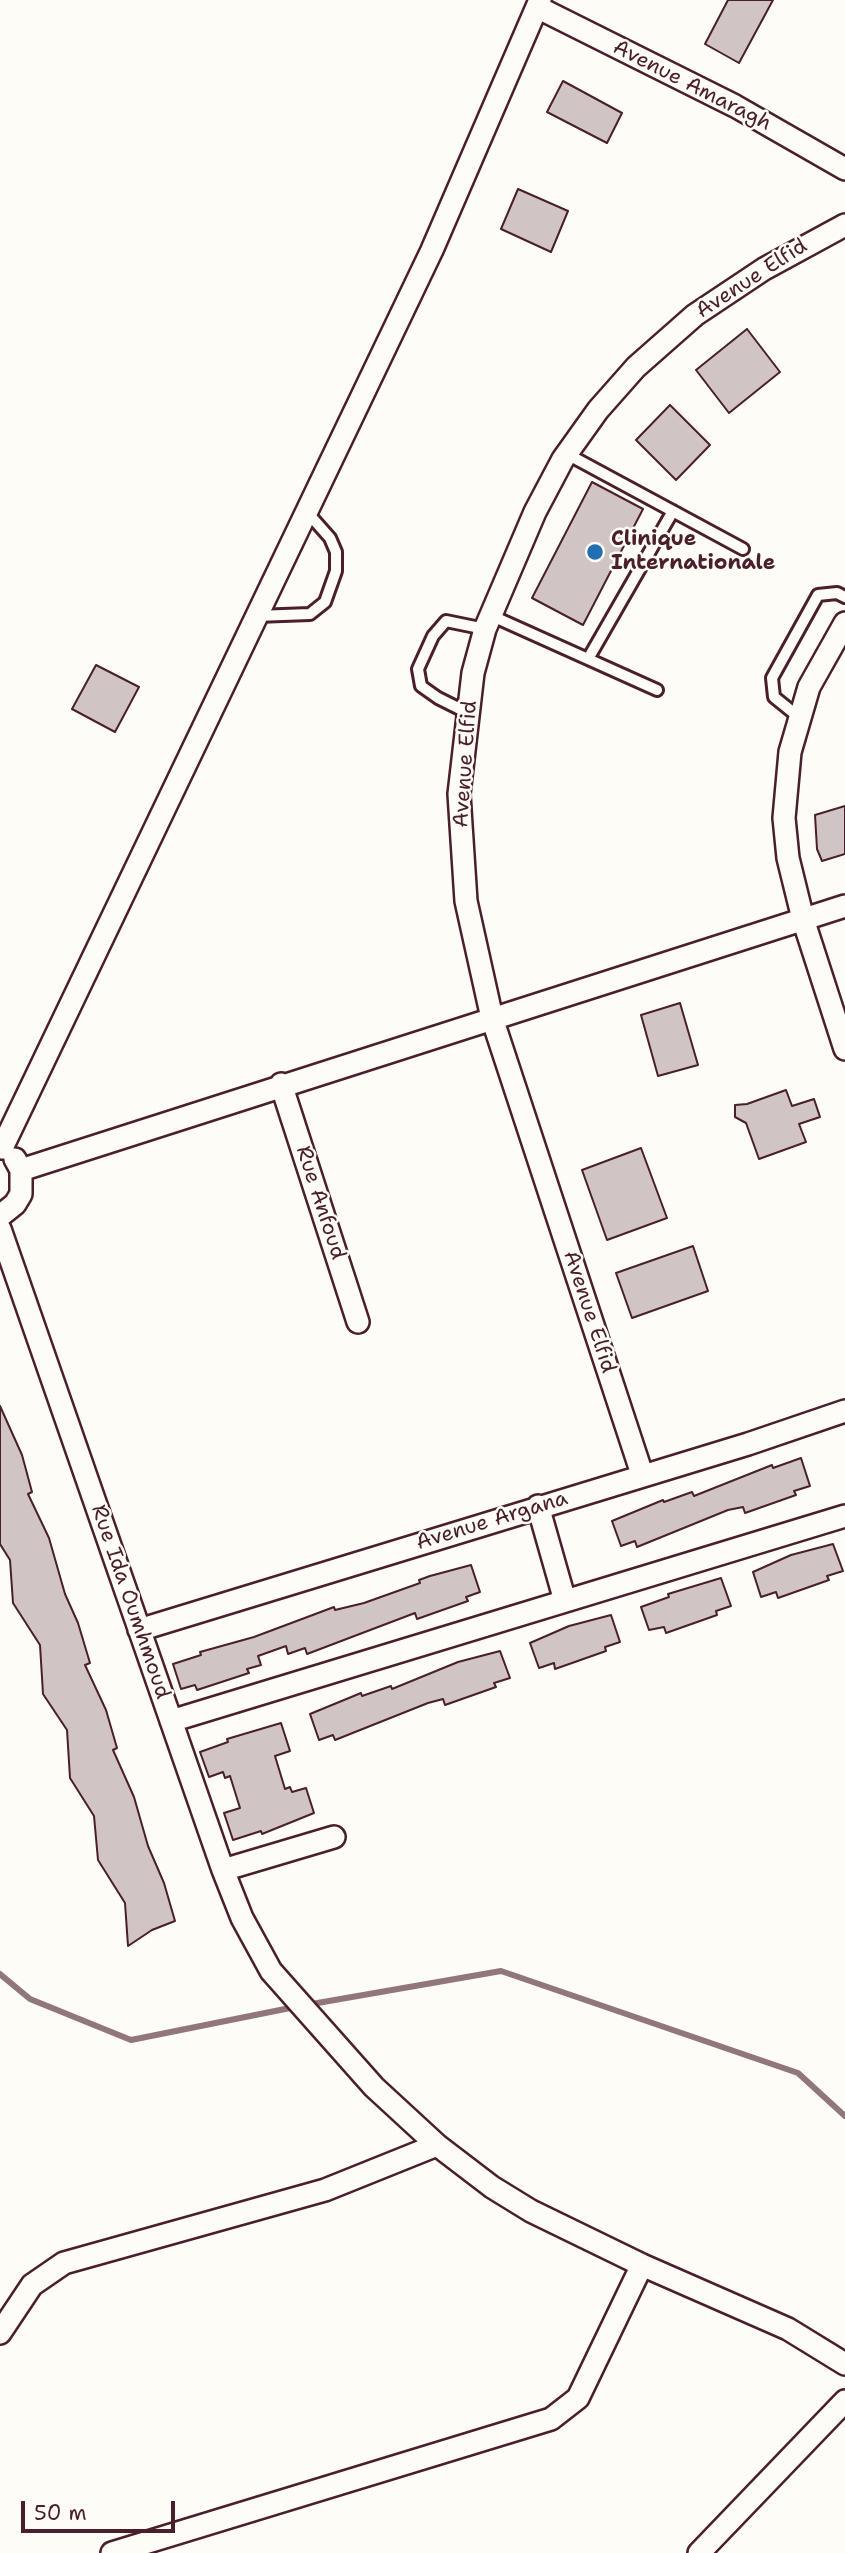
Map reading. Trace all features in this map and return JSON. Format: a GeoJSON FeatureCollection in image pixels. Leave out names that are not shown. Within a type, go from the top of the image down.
{"type":"FeatureCollection","features":[{"type":"Feature","properties":{"kind":"street","name":"Avenue Amaragh"},"geometry":{"type":"LineString","coordinates":[[538,4],[735,106],[845,169]]}},
{"type":"Feature","properties":{"kind":"street"},"geometry":{"type":"LineString","coordinates":[[0,1216],[15,1204],[21,1194],[21,1170],[17,1161],[1,1148],[432,250],[538,4]]}},
{"type":"Feature","properties":{"kind":"street","name":"Avenue Elfid"},"geometry":{"type":"LineString","coordinates":[[642,1474],[492,1018],[466,901],[460,847],[459,794],[473,673],[487,622],[534,512],[567,454],[598,410],[636,367],[695,315],[764,268],[845,225]]}},
{"type":"Feature","properties":{"kind":"street"},"geometry":{"type":"LineString","coordinates":[[845,623],[820,664],[800,719],[788,763],[784,818],[788,858],[803,919],[845,1049]]}},
{"type":"Feature","properties":{"kind":"street"},"geometry":{"type":"LineString","coordinates":[[21,1170],[131,1137],[281,1084],[639,974],[845,906]]}},
{"type":"Feature","properties":{"kind":"street","name":"Rue Anfoud"},"geometry":{"type":"LineString","coordinates":[[281,1084],[358,1322]]}},
{"type":"Feature","properties":{"kind":"street","name":"Rue Ida Oumhmoud"},"geometry":{"type":"LineString","coordinates":[[0,1229],[223,1870],[242,1918],[271,1971],[374,2087],[438,2145],[492,2187],[531,2211],[642,2265],[788,2329],[845,2364]]}},
{"type":"Feature","properties":{"kind":"street","name":"Avenue Argana"},"geometry":{"type":"LineString","coordinates":[[139,1630],[642,1474],[748,1444],[845,1411]]}},
{"type":"Feature","properties":{"kind":"street"},"geometry":{"type":"LineString","coordinates":[[538,1506],[565,1601]]}},
{"type":"Feature","properties":{"kind":"street"},"geometry":{"type":"LineString","coordinates":[[171,1721],[845,1516]]}},
{"type":"Feature","properties":{"kind":"street"},"geometry":{"type":"LineString","coordinates":[[223,1870],[334,1837]]}},
{"type":"Feature","properties":{"kind":"street"},"geometry":{"type":"LineString","coordinates":[[0,2333],[32,2285],[64,2263],[325,2190],[438,2145]]}},
{"type":"Feature","properties":{"kind":"street"},"geometry":{"type":"LineString","coordinates":[[111,2553],[551,2419],[578,2398],[642,2265]]}},
{"type":"Feature","properties":{"kind":"street"},"geometry":{"type":"LineString","coordinates":[[699,2553],[845,2401]]}},
{"type":"Feature","properties":{"kind":"lane"},"geometry":{"type":"LineString","coordinates":[[567,454],[743,549]]}},
{"type":"Feature","properties":{"kind":"lane"},"geometry":{"type":"LineString","coordinates":[[256,616],[310,614],[325,602],[336,571],[336,552],[330,538],[306,510]]}},
{"type":"Feature","properties":{"kind":"lane"},"geometry":{"type":"LineString","coordinates":[[588,659],[673,511]]}},
{"type":"Feature","properties":{"kind":"lane"},"geometry":{"type":"LineString","coordinates":[[800,719],[783,708],[774,696],[772,678],[818,595],[837,593],[845,597]]}},
{"type":"Feature","properties":{"kind":"lane"},"geometry":{"type":"LineString","coordinates":[[468,713],[421,686],[418,669],[433,636],[446,621],[487,622],[588,659],[657,690]]}},
{"type":"Feature","properties":{"kind":"building"},"geometry":{"type":"Polygon","coordinates":[[[728,0],[773,0],[739,63],[705,44],[728,0]]]}},
{"type":"Feature","properties":{"kind":"building"},"geometry":{"type":"Polygon","coordinates":[[[563,81],[622,113],[607,143],[547,112],[563,81]]]}},
{"type":"Feature","properties":{"kind":"building"},"geometry":{"type":"Polygon","coordinates":[[[518,189],[568,211],[551,252],[501,229],[518,189]]]}},
{"type":"Feature","properties":{"kind":"building"},"geometry":{"type":"Polygon","coordinates":[[[747,329],[780,372],[729,413],[696,370],[747,329]]]}},
{"type":"Feature","properties":{"kind":"building"},"geometry":{"type":"Polygon","coordinates":[[[670,405],[710,445],[676,480],[636,440],[670,405]]]}},
{"type":"Feature","properties":{"kind":"building"},"geometry":{"type":"Polygon","coordinates":[[[592,482],[643,509],[583,625],[532,598],[592,482]]]}},
{"type":"Feature","properties":{"kind":"building"},"geometry":{"type":"Polygon","coordinates":[[[96,665],[139,687],[115,732],[72,709],[96,665]]]}},
{"type":"Feature","properties":{"kind":"building"},"geometry":{"type":"Polygon","coordinates":[[[845,806],[845,854],[822,861],[817,849],[815,815],[845,806]]]}},
{"type":"Feature","properties":{"kind":"building"},"geometry":{"type":"Polygon","coordinates":[[[680,1003],[698,1065],[658,1076],[641,1015],[680,1003]]]}},
{"type":"Feature","properties":{"kind":"building"},"geometry":{"type":"Polygon","coordinates":[[[786,1090],[792,1106],[814,1099],[820,1117],[799,1124],[806,1142],[759,1159],[746,1123],[735,1117],[735,1105],[747,1104],[786,1090]]]}},
{"type":"Feature","properties":{"kind":"building"},"geometry":{"type":"Polygon","coordinates":[[[641,1148],[667,1218],[607,1240],[582,1170],[641,1148]]]}},
{"type":"Feature","properties":{"kind":"building"},"geometry":{"type":"Polygon","coordinates":[[[693,1246],[708,1291],[632,1318],[616,1273],[693,1246]]]}},
{"type":"Feature","properties":{"kind":"building"},"geometry":{"type":"Polygon","coordinates":[[[0,1406],[22,1455],[32,1492],[28,1494],[49,1538],[65,1594],[78,1623],[90,1663],[85,1665],[106,1710],[117,1748],[113,1750],[134,1797],[175,1921],[152,1930],[128,1946],[125,1903],[98,1860],[94,1816],[70,1778],[67,1730],[43,1694],[40,1645],[13,1603],[10,1560],[0,1544],[0,1406]]]}},
{"type":"Feature","properties":{"kind":"building"},"geometry":{"type":"Polygon","coordinates":[[[801,1458],[810,1486],[794,1491],[796,1495],[745,1513],[743,1507],[728,1510],[637,1547],[635,1541],[621,1546],[612,1521],[663,1500],[664,1502],[692,1492],[694,1496],[772,1465],[773,1468],[801,1458]]]}},
{"type":"Feature","properties":{"kind":"building"},"geometry":{"type":"Polygon","coordinates":[[[833,1544],[843,1571],[827,1576],[829,1580],[778,1598],[776,1592],[761,1597],[753,1572],[791,1555],[833,1544]]]}},
{"type":"Feature","properties":{"kind":"building"},"geometry":{"type":"Polygon","coordinates":[[[471,1565],[480,1592],[466,1597],[468,1601],[417,1619],[415,1613],[307,1654],[305,1648],[288,1654],[286,1646],[258,1656],[261,1665],[247,1669],[249,1673],[197,1690],[195,1685],[181,1689],[173,1664],[201,1655],[200,1652],[254,1637],[334,1607],[335,1610],[364,1603],[420,1583],[419,1580],[430,1576],[471,1565]]]}},
{"type":"Feature","properties":{"kind":"building"},"geometry":{"type":"Polygon","coordinates":[[[721,1578],[731,1606],[716,1611],[717,1615],[666,1633],[664,1627],[649,1630],[641,1607],[669,1597],[668,1594],[721,1578]]]}},
{"type":"Feature","properties":{"kind":"building"},"geometry":{"type":"Polygon","coordinates":[[[611,1615],[620,1642],[605,1647],[606,1651],[555,1669],[554,1663],[539,1668],[530,1643],[569,1626],[611,1615]]]}},
{"type":"Feature","properties":{"kind":"building"},"geometry":{"type":"Polygon","coordinates":[[[500,1651],[510,1678],[494,1683],[496,1687],[445,1705],[443,1699],[428,1703],[335,1740],[333,1735],[319,1740],[310,1714],[361,1693],[362,1696],[391,1686],[392,1689],[458,1662],[500,1651]]]}},
{"type":"Feature","properties":{"kind":"building"},"geometry":{"type":"Polygon","coordinates":[[[281,1723],[290,1751],[275,1756],[285,1789],[290,1787],[292,1792],[306,1788],[314,1813],[262,1834],[261,1831],[233,1840],[224,1813],[240,1808],[230,1776],[225,1778],[223,1772],[209,1777],[200,1752],[228,1742],[227,1739],[281,1723]]]}},
{"type":"Feature","properties":{"kind":"waterway"},"geometry":{"type":"LineString","coordinates":[[306,2005],[501,1971],[798,2073],[845,2116]]}},
{"type":"Feature","properties":{"kind":"waterway"},"geometry":{"type":"LineString","coordinates":[[0,1974],[30,1999],[131,2040],[295,2007]]}},
{"type":"Feature","properties":{"kind":"place","name":"Clinique Internationale"},"geometry":{"type":"Point","coordinates":[595,552]}}]}
